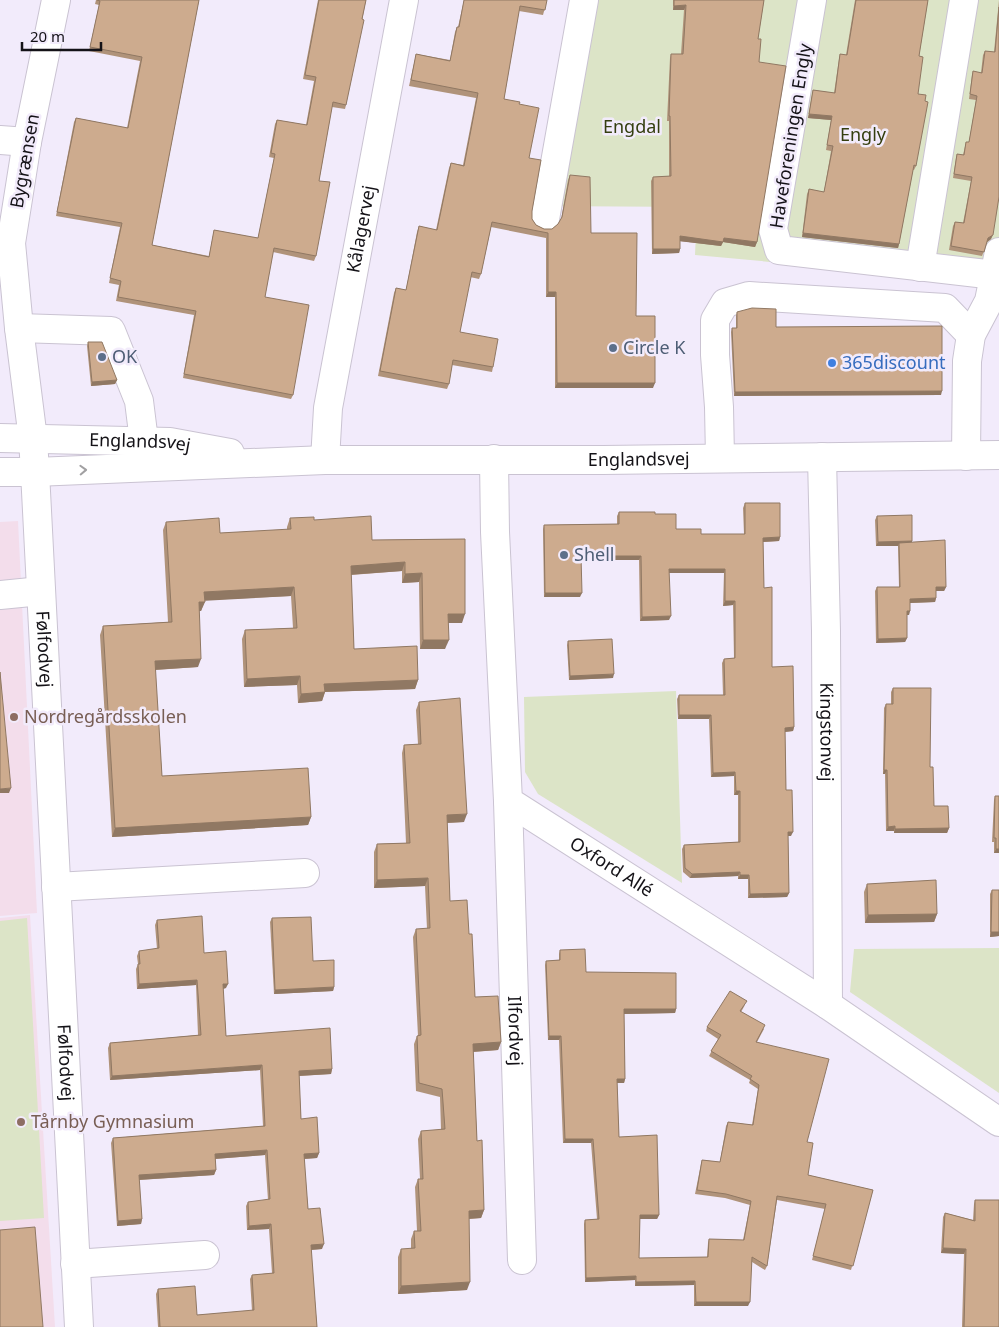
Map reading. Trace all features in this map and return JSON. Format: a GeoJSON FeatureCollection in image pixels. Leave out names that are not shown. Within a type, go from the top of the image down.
{"type":"FeatureCollection","features":[{"type":"Feature","properties":{"kind":"street","name":"Bygrænsen"},"geometry":{"type":"LineString","coordinates":[[35,472],[33,439],[18,328],[12,244],[27,142],[56,0]]}},
{"type":"Feature","properties":{"kind":"street","name":"Kålagervej"},"geometry":{"type":"LineString","coordinates":[[325,460],[328,408],[404,0]]}},
{"type":"Feature","properties":{"kind":"street"},"geometry":{"type":"LineString","coordinates":[[545,219],[584,0]]}},
{"type":"Feature","properties":{"kind":"street","name":"Haveforeningen Engly"},"geometry":{"type":"LineString","coordinates":[[812,0],[773,229],[779,250],[920,267],[997,264],[989,301],[971,335],[967,360],[966,456]]}},
{"type":"Feature","properties":{"kind":"street"},"geometry":{"type":"LineString","coordinates":[[920,267],[964,0]]}},
{"type":"Feature","properties":{"kind":"street"},"geometry":{"type":"LineString","coordinates":[[0,140],[27,142]]}},
{"type":"Feature","properties":{"kind":"street"},"geometry":{"type":"LineString","coordinates":[[720,458],[715,320],[725,303],[749,296],[945,308],[971,335]]}},
{"type":"Feature","properties":{"kind":"street"},"geometry":{"type":"LineString","coordinates":[[18,328],[111,331],[139,401],[144,441]]}},
{"type":"Feature","properties":{"kind":"street","name":"Englandsvej"},"geometry":{"type":"LineString","coordinates":[[0,438],[170,442],[278,462]]}},
{"type":"Feature","properties":{"kind":"street","name":"Englandsvej"},"geometry":{"type":"LineString","coordinates":[[0,472],[325,460],[603,460],[999,455]]}},
{"type":"Feature","properties":{"kind":"street","name":"Kingstonvej"},"geometry":{"type":"LineString","coordinates":[[822,458],[826,631],[828,1005]]}},
{"type":"Feature","properties":{"kind":"street"},"geometry":{"type":"LineString","coordinates":[[494,459],[495,532],[508,801]]}},
{"type":"Feature","properties":{"kind":"street","name":"Følfodvej"},"geometry":{"type":"LineString","coordinates":[[35,472],[79,1327]]}},
{"type":"Feature","properties":{"kind":"street"},"geometry":{"type":"LineString","coordinates":[[0,595],[40,592]]}},
{"type":"Feature","properties":{"kind":"street","name":"Oxford Allé"},"geometry":{"type":"LineString","coordinates":[[508,801],[828,1005],[999,1122]]}},
{"type":"Feature","properties":{"kind":"street","name":"Ilfordvej"},"geometry":{"type":"LineString","coordinates":[[508,801],[522,1260]]}},
{"type":"Feature","properties":{"kind":"street"},"geometry":{"type":"LineString","coordinates":[[56,887],[305,873]]}},
{"type":"Feature","properties":{"kind":"street"},"geometry":{"type":"LineString","coordinates":[[75,1264],[205,1255]]}},
{"type":"Feature","properties":{"kind":"shaded area","name":"Nordregårdsskolen"},"geometry":{"type":"Polygon","coordinates":[[[18,521],[37,913],[0,916],[0,522],[18,521]]]}},
{"type":"Feature","properties":{"kind":"shaded area","name":"Tårnby Gymnasium"},"geometry":{"type":"Polygon","coordinates":[[[30,915],[55,1327],[0,1327],[0,918],[30,915]]]}},
{"type":"Feature","properties":{"kind":"green space","name":"Engly"},"geometry":{"type":"Polygon","coordinates":[[[577,0],[999,0],[999,283],[695,255],[697,207],[540,206],[577,0]]]}},
{"type":"Feature","properties":{"kind":"green space"},"geometry":{"type":"Polygon","coordinates":[[[676,691],[682,883],[538,794],[525,772],[524,697],[676,691]]]}},
{"type":"Feature","properties":{"kind":"green space","name":"Tårnby Gymnasium"},"geometry":{"type":"Polygon","coordinates":[[[27,918],[44,1218],[0,1221],[0,921],[27,918]]]}},
{"type":"Feature","properties":{"kind":"green space"},"geometry":{"type":"Polygon","coordinates":[[[999,948],[999,1093],[850,992],[854,949],[999,948]]]}},
{"type":"Feature","properties":{"kind":"building"},"geometry":{"type":"Polygon","coordinates":[[[97,0],[199,0],[152,245],[209,257],[214,230],[258,238],[275,154],[271,153],[277,120],[307,125],[316,77],[305,75],[319,0],[366,0],[362,19],[364,20],[346,105],[333,102],[319,181],[330,182],[316,256],[274,248],[265,297],[309,305],[293,395],[184,374],[196,311],[118,297],[121,281],[110,278],[122,223],[57,212],[76,118],[128,128],[142,57],[90,47],[100,1],[97,0]]]}},
{"type":"Feature","properties":{"kind":"building"},"geometry":{"type":"Polygon","coordinates":[[[464,0],[547,0],[545,10],[520,6],[504,99],[539,108],[529,158],[541,160],[532,219],[536,225],[544,229],[552,229],[562,217],[570,175],[590,177],[591,233],[637,233],[636,316],[655,316],[655,383],[557,383],[556,292],[548,292],[548,233],[492,222],[481,274],[472,272],[460,332],[498,339],[493,367],[453,360],[449,384],[380,371],[396,288],[406,290],[419,226],[437,230],[451,163],[464,166],[478,93],[411,80],[416,54],[450,61],[464,0]]]}},
{"type":"Feature","properties":{"kind":"building"},"geometry":{"type":"Polygon","coordinates":[[[674,0],[764,0],[758,39],[761,39],[759,62],[786,66],[757,242],[724,238],[723,242],[680,236],[680,249],[653,249],[653,177],[671,176],[669,116],[671,54],[683,54],[686,5],[674,6],[674,0]]]}},
{"type":"Feature","properties":{"kind":"building"},"geometry":{"type":"Polygon","coordinates":[[[856,0],[928,0],[919,56],[923,57],[918,94],[926,95],[925,101],[928,102],[899,244],[803,233],[809,189],[824,192],[833,146],[827,145],[832,116],[809,114],[813,90],[835,93],[840,54],[847,55],[856,0]]]}},
{"type":"Feature","properties":{"kind":"building"},"geometry":{"type":"Polygon","coordinates":[[[999,7],[999,197],[993,235],[988,238],[984,252],[951,246],[955,222],[964,223],[972,177],[954,174],[957,154],[964,155],[966,142],[969,142],[977,96],[970,94],[973,71],[982,73],[985,51],[995,52],[999,7]]]}},
{"type":"Feature","properties":{"kind":"building","name":"365discount"},"geometry":{"type":"Polygon","coordinates":[[[752,308],[776,309],[776,327],[942,326],[942,391],[735,392],[732,328],[737,328],[737,312],[752,308]]]}},
{"type":"Feature","properties":{"kind":"building"},"geometry":{"type":"Polygon","coordinates":[[[88,342],[102,342],[117,380],[92,382],[88,342]]]}},
{"type":"Feature","properties":{"kind":"building"},"geometry":{"type":"Polygon","coordinates":[[[745,503],[780,503],[780,537],[763,538],[764,588],[772,587],[772,667],[793,666],[794,727],[785,728],[786,790],[792,790],[793,832],[788,832],[789,893],[750,894],[749,875],[740,875],[740,872],[692,874],[685,868],[684,845],[740,842],[740,791],[736,791],[735,772],[713,773],[711,715],[679,715],[679,695],[725,695],[724,659],[735,658],[735,601],[725,601],[725,569],[669,569],[671,616],[642,617],[641,556],[581,556],[582,593],[545,593],[544,525],[619,524],[619,512],[655,512],[655,514],[676,514],[676,529],[701,529],[701,534],[745,534],[745,503]]]}},
{"type":"Feature","properties":{"kind":"building"},"geometry":{"type":"Polygon","coordinates":[[[912,515],[912,541],[878,542],[877,516],[912,515]]]}},
{"type":"Feature","properties":{"kind":"building"},"geometry":{"type":"Polygon","coordinates":[[[371,516],[372,540],[465,539],[465,614],[448,614],[449,640],[423,640],[422,573],[405,574],[405,562],[351,566],[354,649],[417,646],[418,680],[324,684],[325,692],[301,694],[300,676],[247,679],[245,630],[297,628],[294,587],[204,592],[205,602],[199,602],[201,659],[155,661],[162,776],[308,768],[311,817],[115,828],[103,626],[172,622],[166,522],[219,518],[220,533],[291,529],[290,518],[314,517],[314,520],[371,516]]]}},
{"type":"Feature","properties":{"kind":"building"},"geometry":{"type":"Polygon","coordinates":[[[945,540],[946,587],[936,587],[936,598],[910,599],[910,611],[907,611],[907,638],[878,639],[877,587],[900,587],[899,543],[945,540]]]}},
{"type":"Feature","properties":{"kind":"building"},"geometry":{"type":"Polygon","coordinates":[[[612,639],[614,674],[570,676],[568,641],[612,639]]]}},
{"type":"Feature","properties":{"kind":"building"},"geometry":{"type":"Polygon","coordinates":[[[0,672],[11,788],[0,789],[0,672]]]}},
{"type":"Feature","properties":{"kind":"building"},"geometry":{"type":"Polygon","coordinates":[[[893,688],[931,688],[930,767],[933,767],[934,806],[948,806],[949,828],[895,829],[895,826],[888,827],[887,770],[884,770],[886,704],[893,704],[893,688]]]}},
{"type":"Feature","properties":{"kind":"building"},"geometry":{"type":"Polygon","coordinates":[[[460,698],[467,814],[447,815],[450,901],[467,900],[469,934],[472,934],[475,997],[498,996],[501,1042],[473,1044],[477,1141],[482,1140],[484,1210],[469,1211],[470,1282],[401,1286],[401,1249],[415,1248],[414,1231],[421,1231],[418,1179],[423,1179],[421,1131],[445,1129],[442,1089],[419,1083],[417,1036],[421,1035],[416,929],[430,928],[428,878],[377,880],[377,844],[410,843],[404,745],[421,744],[419,702],[460,698]]]}},
{"type":"Feature","properties":{"kind":"building"},"geometry":{"type":"Polygon","coordinates":[[[995,796],[999,796],[999,849],[996,849],[996,838],[994,838],[995,796]]]}},
{"type":"Feature","properties":{"kind":"building"},"geometry":{"type":"Polygon","coordinates":[[[936,880],[937,914],[868,915],[867,884],[936,880]]]}},
{"type":"Feature","properties":{"kind":"building"},"geometry":{"type":"Polygon","coordinates":[[[992,890],[999,890],[999,932],[991,932],[992,890]]]}},
{"type":"Feature","properties":{"kind":"building"},"geometry":{"type":"Polygon","coordinates":[[[202,916],[204,953],[226,951],[228,984],[223,984],[226,1036],[330,1028],[332,1069],[299,1071],[301,1119],[317,1117],[319,1153],[304,1154],[308,1209],[320,1208],[324,1244],[311,1245],[317,1327],[160,1327],[158,1289],[195,1286],[197,1315],[254,1310],[252,1275],[274,1273],[271,1224],[249,1226],[248,1202],[270,1199],[267,1150],[215,1154],[216,1170],[139,1175],[142,1219],[118,1221],[113,1138],[265,1126],[262,1065],[112,1076],[110,1043],[201,1035],[197,980],[139,984],[138,964],[140,964],[139,951],[159,948],[157,920],[202,916]]]}},
{"type":"Feature","properties":{"kind":"building"},"geometry":{"type":"Polygon","coordinates":[[[311,917],[313,961],[334,960],[334,987],[275,990],[272,918],[311,917]]]}},
{"type":"Feature","properties":{"kind":"building"},"geometry":{"type":"Polygon","coordinates":[[[585,949],[586,972],[676,973],[676,1009],[624,1009],[625,1079],[617,1079],[619,1137],[657,1135],[659,1215],[640,1215],[639,1258],[708,1257],[709,1239],[744,1240],[751,1201],[726,1194],[697,1190],[702,1160],[720,1162],[728,1122],[753,1125],[759,1085],[750,1079],[752,1076],[711,1051],[721,1035],[707,1027],[730,991],[747,1001],[740,1011],[765,1025],[756,1042],[829,1059],[807,1142],[813,1143],[808,1175],[873,1190],[853,1266],[813,1256],[826,1204],[777,1196],[767,1266],[752,1257],[750,1302],[696,1302],[695,1281],[636,1282],[636,1276],[586,1278],[585,1220],[599,1219],[593,1139],[565,1139],[561,1036],[549,1036],[546,961],[560,960],[560,950],[585,949]]]}},
{"type":"Feature","properties":{"kind":"building"},"geometry":{"type":"Polygon","coordinates":[[[975,1200],[999,1200],[999,1327],[964,1327],[966,1249],[943,1248],[945,1213],[975,1221],[975,1200]]]}},
{"type":"Feature","properties":{"kind":"building"},"geometry":{"type":"Polygon","coordinates":[[[35,1227],[43,1327],[0,1327],[0,1230],[35,1227]]]}},
{"type":"Feature","properties":{"kind":"place","name":"Circle K"},"geometry":{"type":"Point","coordinates":[613,348]}},
{"type":"Feature","properties":{"kind":"place","name":"OK"},"geometry":{"type":"Point","coordinates":[102,357]}},
{"type":"Feature","properties":{"kind":"place","name":"365discount"},"geometry":{"type":"Point","coordinates":[832,363]}},
{"type":"Feature","properties":{"kind":"place","name":"Shell"},"geometry":{"type":"Point","coordinates":[564,555]}},
{"type":"Feature","properties":{"kind":"place","name":"Nordregårdsskolen"},"geometry":{"type":"Point","coordinates":[14,717]}},
{"type":"Feature","properties":{"kind":"place","name":"Tårnby Gymnasium"},"geometry":{"type":"Point","coordinates":[21,1122]}},
{"type":"Feature","properties":{"kind":"park label","name":"Engdal"},"geometry":{"type":"Point","coordinates":[632,127]}}]}
